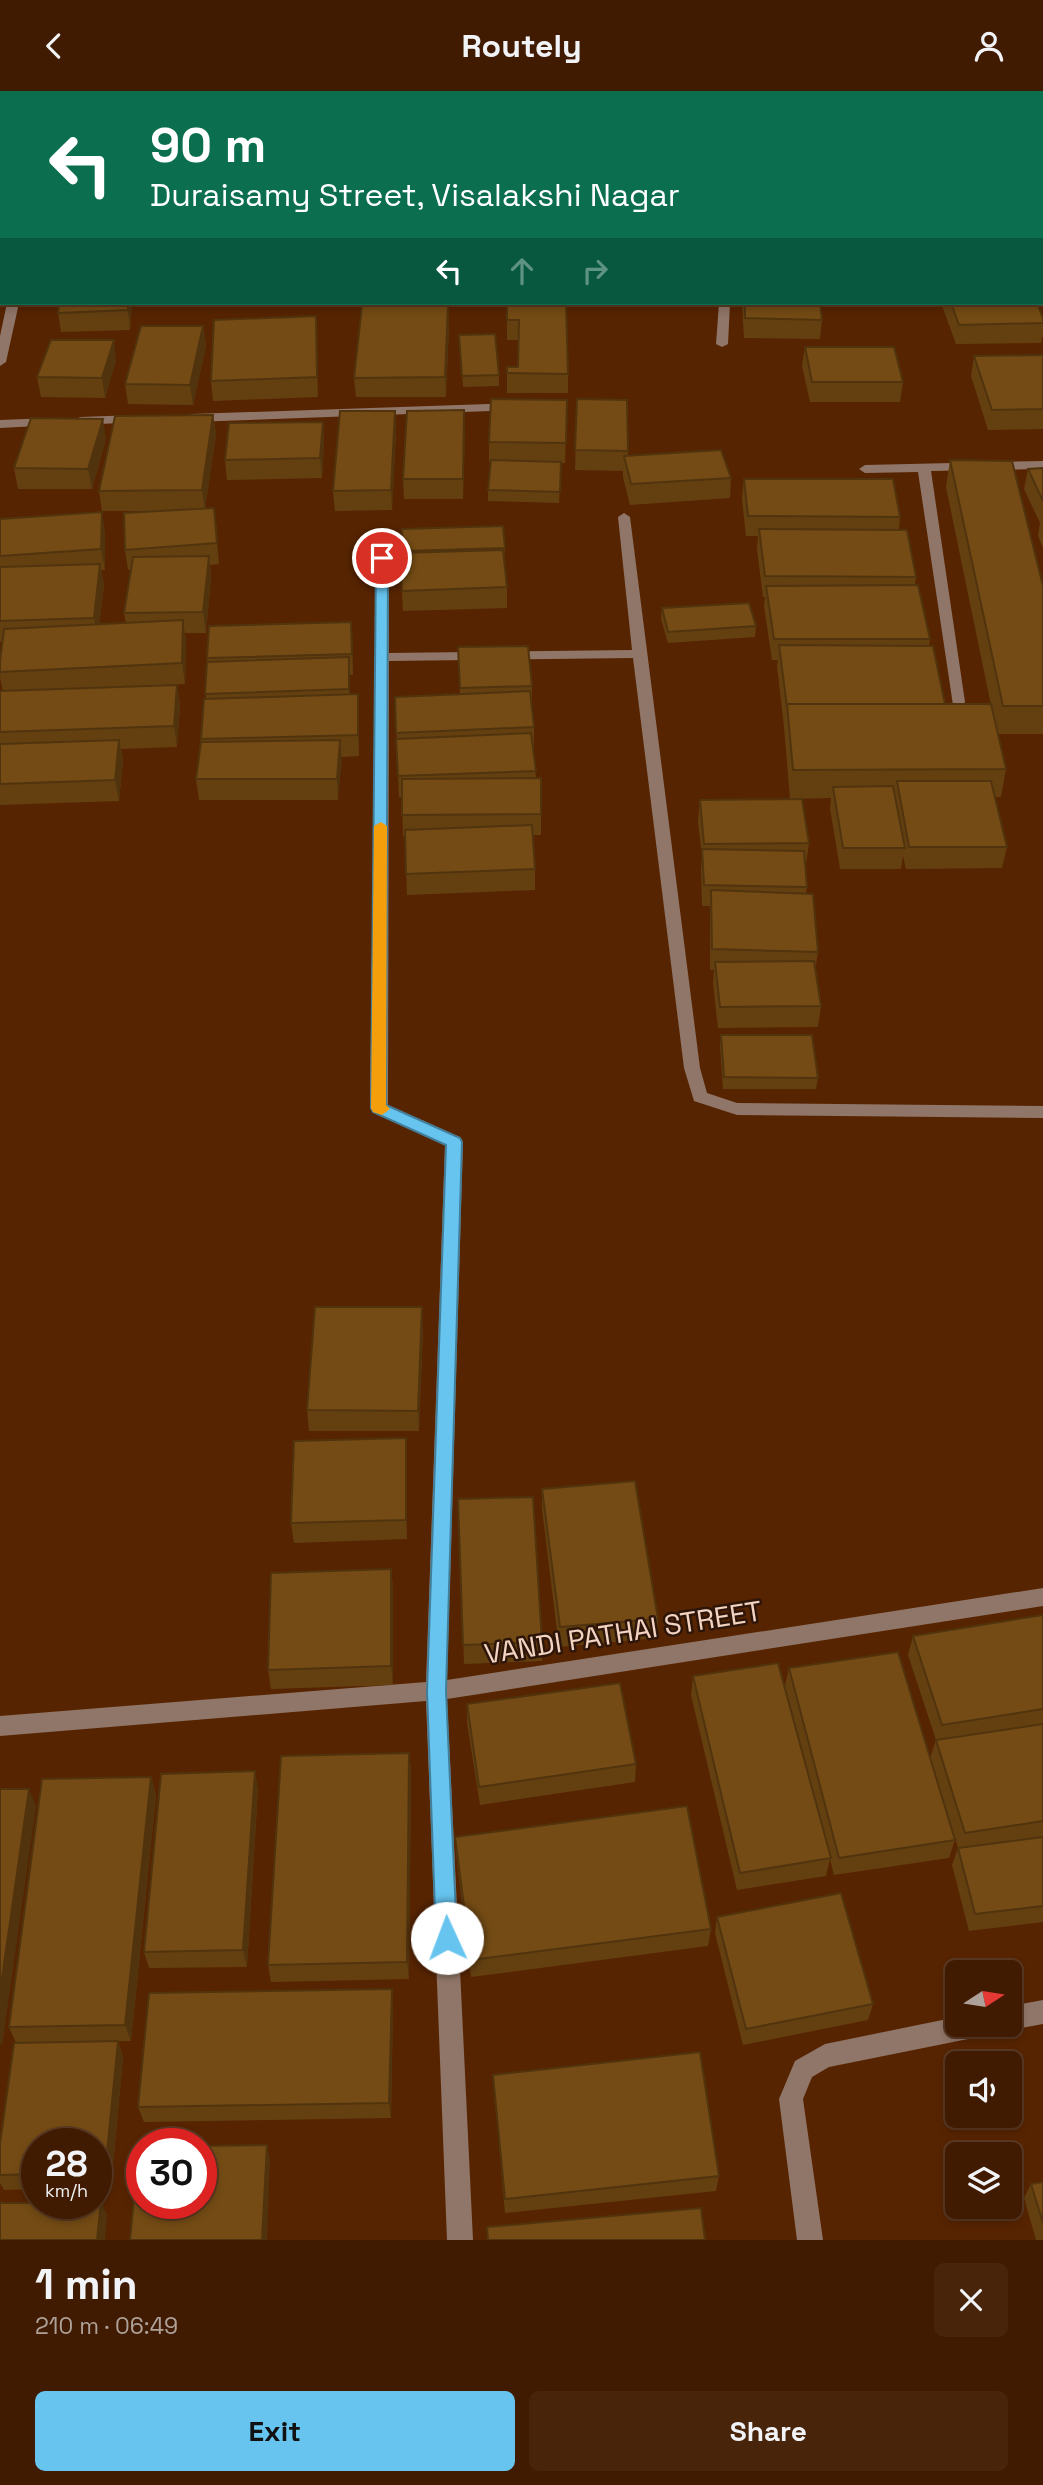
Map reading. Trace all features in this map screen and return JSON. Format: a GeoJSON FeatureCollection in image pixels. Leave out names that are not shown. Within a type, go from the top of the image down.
{"type":"FeatureCollection","features":[{"type":"Feature","properties":{"kind":"street"},"geometry":{"type":"LineString","coordinates":[[0,362],[13,305]]}},
{"type":"Feature","properties":{"kind":"street"},"geometry":{"type":"LineString","coordinates":[[722,344],[724,305]]}},
{"type":"Feature","properties":{"kind":"street"},"geometry":{"type":"LineString","coordinates":[[181,418],[529,407]]}},
{"type":"Feature","properties":{"kind":"street"},"geometry":{"type":"LineString","coordinates":[[0,424],[153,419]]}},
{"type":"Feature","properties":{"kind":"street"},"geometry":{"type":"LineString","coordinates":[[865,469],[1043,465]]}},
{"type":"Feature","properties":{"kind":"street"},"geometry":{"type":"LineString","coordinates":[[924,468],[958,702]]}},
{"type":"Feature","properties":{"kind":"street"},"geometry":{"type":"LineString","coordinates":[[625,517],[639,654],[692,1068],[700,1097],[737,1109],[1043,1112]]}},
{"type":"Feature","properties":{"kind":"street"},"geometry":{"type":"LineString","coordinates":[[383,534],[379,1108],[454,1142],[436,1691],[460,2240]]}},
{"type":"Feature","properties":{"kind":"street"},"geometry":{"type":"LineString","coordinates":[[382,657],[639,654]]}},
{"type":"Feature","properties":{"kind":"street","name":"VANDI PATHAI STREET"},"geometry":{"type":"LineString","coordinates":[[0,1727],[436,1691],[1043,1597]]}},
{"type":"Feature","properties":{"kind":"street"},"geometry":{"type":"LineString","coordinates":[[1022,2016],[1043,2012]]}},
{"type":"Feature","properties":{"kind":"street"},"geometry":{"type":"LineString","coordinates":[[810,2240],[791,2099],[803,2069],[825,2056],[945,2032]]}},
{"type":"Feature","properties":{"kind":"building"},"geometry":{"type":"Polygon","coordinates":[[[59,305],[128,305],[128,310],[58,313],[59,305]]]}},
{"type":"Feature","properties":{"kind":"building"},"geometry":{"type":"Polygon","coordinates":[[[507,305],[566,305],[568,374],[507,373],[507,367],[518,367],[519,320],[507,320],[507,305]]]}},
{"type":"Feature","properties":{"kind":"building"},"geometry":{"type":"Polygon","coordinates":[[[745,305],[820,305],[822,320],[745,318],[745,305]]]}},
{"type":"Feature","properties":{"kind":"building"},"geometry":{"type":"Polygon","coordinates":[[[952,305],[1038,305],[1043,318],[1043,323],[959,325],[952,305]]]}},
{"type":"Feature","properties":{"kind":"building"},"geometry":{"type":"Polygon","coordinates":[[[362,306],[448,306],[445,377],[354,378],[362,306]]]}},
{"type":"Feature","properties":{"kind":"building"},"geometry":{"type":"Polygon","coordinates":[[[316,316],[317,377],[211,381],[214,320],[316,316]]]}},
{"type":"Feature","properties":{"kind":"building"},"geometry":{"type":"Polygon","coordinates":[[[141,326],[203,326],[190,385],[125,384],[141,326]]]}},
{"type":"Feature","properties":{"kind":"building"},"geometry":{"type":"Polygon","coordinates":[[[495,334],[499,375],[462,376],[459,335],[495,334]]]}},
{"type":"Feature","properties":{"kind":"building"},"geometry":{"type":"Polygon","coordinates":[[[51,340],[114,340],[102,378],[37,377],[51,340]]]}},
{"type":"Feature","properties":{"kind":"building"},"geometry":{"type":"Polygon","coordinates":[[[805,347],[894,347],[903,382],[812,382],[805,347]]]}},
{"type":"Feature","properties":{"kind":"building"},"geometry":{"type":"Polygon","coordinates":[[[1043,355],[1043,409],[992,410],[974,356],[1043,355]]]}},
{"type":"Feature","properties":{"kind":"building"},"geometry":{"type":"Polygon","coordinates":[[[491,399],[567,400],[566,443],[489,442],[491,399]]]}},
{"type":"Feature","properties":{"kind":"building"},"geometry":{"type":"Polygon","coordinates":[[[577,399],[627,400],[628,451],[575,450],[577,399]]]}},
{"type":"Feature","properties":{"kind":"building"},"geometry":{"type":"Polygon","coordinates":[[[464,410],[463,479],[403,479],[407,411],[464,410]]]}},
{"type":"Feature","properties":{"kind":"building"},"geometry":{"type":"Polygon","coordinates":[[[340,411],[395,411],[391,490],[333,491],[340,411]]]}},
{"type":"Feature","properties":{"kind":"building"},"geometry":{"type":"Polygon","coordinates":[[[213,415],[202,490],[99,491],[115,416],[213,415]]]}},
{"type":"Feature","properties":{"kind":"building"},"geometry":{"type":"Polygon","coordinates":[[[31,418],[103,419],[88,469],[14,468],[31,418]]]}},
{"type":"Feature","properties":{"kind":"building"},"geometry":{"type":"Polygon","coordinates":[[[323,422],[320,458],[225,460],[229,423],[323,422]]]}},
{"type":"Feature","properties":{"kind":"building"},"geometry":{"type":"Polygon","coordinates":[[[721,450],[731,478],[631,484],[624,456],[721,450]]]}},
{"type":"Feature","properties":{"kind":"building"},"geometry":{"type":"Polygon","coordinates":[[[491,460],[561,462],[560,492],[488,490],[491,460]]]}},
{"type":"Feature","properties":{"kind":"building"},"geometry":{"type":"Polygon","coordinates":[[[950,460],[1012,461],[1043,586],[1043,706],[1003,706],[950,460]]]}},
{"type":"Feature","properties":{"kind":"building"},"geometry":{"type":"Polygon","coordinates":[[[1043,468],[1043,501],[1028,469],[1043,468]]]}},
{"type":"Feature","properties":{"kind":"building"},"geometry":{"type":"Polygon","coordinates":[[[744,479],[893,479],[900,517],[748,516],[744,479]]]}},
{"type":"Feature","properties":{"kind":"building"},"geometry":{"type":"Polygon","coordinates":[[[214,508],[217,543],[125,550],[124,513],[214,508]]]}},
{"type":"Feature","properties":{"kind":"building"},"geometry":{"type":"Polygon","coordinates":[[[102,512],[101,549],[0,556],[0,519],[102,512]]]}},
{"type":"Feature","properties":{"kind":"building"},"geometry":{"type":"Polygon","coordinates":[[[503,526],[505,548],[403,551],[402,529],[503,526]]]}},
{"type":"Feature","properties":{"kind":"building"},"geometry":{"type":"Polygon","coordinates":[[[759,529],[907,530],[916,577],[765,576],[759,529]]]}},
{"type":"Feature","properties":{"kind":"building"},"geometry":{"type":"Polygon","coordinates":[[[503,550],[507,587],[402,591],[400,553],[503,550]]]}},
{"type":"Feature","properties":{"kind":"building"},"geometry":{"type":"Polygon","coordinates":[[[209,556],[203,612],[124,613],[133,557],[209,556]]]}},
{"type":"Feature","properties":{"kind":"building"},"geometry":{"type":"Polygon","coordinates":[[[100,564],[94,618],[0,621],[0,567],[100,564]]]}},
{"type":"Feature","properties":{"kind":"building"},"geometry":{"type":"Polygon","coordinates":[[[918,585],[930,639],[774,639],[766,586],[918,585]]]}},
{"type":"Feature","properties":{"kind":"building"},"geometry":{"type":"Polygon","coordinates":[[[749,603],[756,626],[668,632],[662,608],[749,603]]]}},
{"type":"Feature","properties":{"kind":"building"},"geometry":{"type":"Polygon","coordinates":[[[183,620],[182,663],[0,672],[4,629],[183,620]]]}},
{"type":"Feature","properties":{"kind":"building"},"geometry":{"type":"Polygon","coordinates":[[[351,622],[352,654],[207,658],[209,626],[351,622]]]}},
{"type":"Feature","properties":{"kind":"building"},"geometry":{"type":"Polygon","coordinates":[[[779,645],[933,646],[945,704],[787,704],[787,707],[779,645]]]}},
{"type":"Feature","properties":{"kind":"building"},"geometry":{"type":"Polygon","coordinates":[[[528,646],[532,686],[460,688],[458,647],[528,646]]]}},
{"type":"Feature","properties":{"kind":"building"},"geometry":{"type":"Polygon","coordinates":[[[349,657],[349,689],[205,694],[207,662],[349,657]]]}},
{"type":"Feature","properties":{"kind":"building"},"geometry":{"type":"Polygon","coordinates":[[[177,685],[174,726],[0,732],[0,691],[177,685]]]}},
{"type":"Feature","properties":{"kind":"building"},"geometry":{"type":"Polygon","coordinates":[[[530,691],[534,727],[396,733],[395,697],[530,691]]]}},
{"type":"Feature","properties":{"kind":"building"},"geometry":{"type":"Polygon","coordinates":[[[358,694],[358,735],[201,739],[204,699],[358,694]]]}},
{"type":"Feature","properties":{"kind":"building"},"geometry":{"type":"Polygon","coordinates":[[[787,704],[991,704],[1006,769],[793,770],[787,704]]]}},
{"type":"Feature","properties":{"kind":"building"},"geometry":{"type":"Polygon","coordinates":[[[531,733],[536,771],[398,776],[396,739],[531,733]]]}},
{"type":"Feature","properties":{"kind":"building"},"geometry":{"type":"Polygon","coordinates":[[[119,740],[115,780],[0,784],[0,744],[119,740]]]}},
{"type":"Feature","properties":{"kind":"building"},"geometry":{"type":"Polygon","coordinates":[[[340,740],[337,779],[196,779],[201,742],[340,740]]]}},
{"type":"Feature","properties":{"kind":"building"},"geometry":{"type":"Polygon","coordinates":[[[541,778],[541,814],[402,815],[402,779],[541,778]]]}},
{"type":"Feature","properties":{"kind":"building"},"geometry":{"type":"Polygon","coordinates":[[[897,781],[991,781],[1007,847],[909,847],[897,781]]]}},
{"type":"Feature","properties":{"kind":"building"},"geometry":{"type":"Polygon","coordinates":[[[893,786],[905,848],[843,848],[833,787],[893,786]]]}},
{"type":"Feature","properties":{"kind":"building"},"geometry":{"type":"Polygon","coordinates":[[[802,799],[809,843],[704,844],[700,800],[802,799]]]}},
{"type":"Feature","properties":{"kind":"building"},"geometry":{"type":"Polygon","coordinates":[[[532,825],[535,869],[406,874],[405,830],[532,825]]]}},
{"type":"Feature","properties":{"kind":"building"},"geometry":{"type":"Polygon","coordinates":[[[702,849],[804,851],[807,887],[704,885],[702,849]]]}},
{"type":"Feature","properties":{"kind":"building"},"geometry":{"type":"Polygon","coordinates":[[[711,890],[813,894],[818,952],[712,949],[711,890]]]}},
{"type":"Feature","properties":{"kind":"building"},"geometry":{"type":"Polygon","coordinates":[[[814,961],[821,1006],[720,1007],[715,962],[814,961]]]}},
{"type":"Feature","properties":{"kind":"building"},"geometry":{"type":"Polygon","coordinates":[[[721,1035],[812,1035],[818,1078],[724,1077],[721,1035]]]}},
{"type":"Feature","properties":{"kind":"building"},"geometry":{"type":"Polygon","coordinates":[[[315,1307],[422,1307],[418,1411],[307,1410],[315,1307]]]}},
{"type":"Feature","properties":{"kind":"building"},"geometry":{"type":"Polygon","coordinates":[[[406,1438],[406,1520],[291,1523],[294,1441],[406,1438]]]}},
{"type":"Feature","properties":{"kind":"building"},"geometry":{"type":"Polygon","coordinates":[[[635,1481],[658,1619],[560,1627],[542,1489],[635,1481]]]}},
{"type":"Feature","properties":{"kind":"building"},"geometry":{"type":"Polygon","coordinates":[[[533,1497],[542,1642],[463,1645],[458,1499],[533,1497]]]}},
{"type":"Feature","properties":{"kind":"building"},"geometry":{"type":"Polygon","coordinates":[[[391,1569],[391,1666],[268,1670],[271,1573],[391,1569]]]}},
{"type":"Feature","properties":{"kind":"building"},"geometry":{"type":"Polygon","coordinates":[[[1043,1615],[1043,1709],[942,1725],[913,1636],[1043,1615]]]}},
{"type":"Feature","properties":{"kind":"building"},"geometry":{"type":"Polygon","coordinates":[[[898,1652],[955,1840],[839,1858],[789,1668],[898,1652]]]}},
{"type":"Feature","properties":{"kind":"building"},"geometry":{"type":"Polygon","coordinates":[[[778,1663],[831,1858],[740,1873],[693,1676],[778,1663]]]}},
{"type":"Feature","properties":{"kind":"building"},"geometry":{"type":"Polygon","coordinates":[[[620,1683],[636,1764],[479,1787],[467,1704],[620,1683]]]}},
{"type":"Feature","properties":{"kind":"building"},"geometry":{"type":"Polygon","coordinates":[[[1043,1724],[1043,1821],[965,1833],[936,1740],[1043,1724]]]}},
{"type":"Feature","properties":{"kind":"building"},"geometry":{"type":"Polygon","coordinates":[[[409,1753],[407,1962],[268,1965],[281,1756],[409,1753]]]}},
{"type":"Feature","properties":{"kind":"building"},"geometry":{"type":"Polygon","coordinates":[[[255,1771],[243,1950],[144,1952],[161,1774],[255,1771]]]}},
{"type":"Feature","properties":{"kind":"building"},"geometry":{"type":"Polygon","coordinates":[[[151,1777],[125,2025],[9,2027],[42,1779],[151,1777]]]}},
{"type":"Feature","properties":{"kind":"building"},"geometry":{"type":"Polygon","coordinates":[[[0,1789],[29,1789],[0,1992],[0,1789]]]}},
{"type":"Feature","properties":{"kind":"building"},"geometry":{"type":"Polygon","coordinates":[[[687,1806],[711,1929],[471,1960],[455,1837],[687,1806]]]}},
{"type":"Feature","properties":{"kind":"building"},"geometry":{"type":"Polygon","coordinates":[[[1043,1837],[1043,1906],[975,1914],[958,1848],[1043,1837]]]}},
{"type":"Feature","properties":{"kind":"building"},"geometry":{"type":"Polygon","coordinates":[[[841,1893],[873,2004],[746,2029],[717,1917],[841,1893]]]}},
{"type":"Feature","properties":{"kind":"building"},"geometry":{"type":"Polygon","coordinates":[[[392,1989],[389,2103],[138,2107],[149,1993],[392,1989]]]}},
{"type":"Feature","properties":{"kind":"building"},"geometry":{"type":"Polygon","coordinates":[[[118,2041],[109,2128],[21,2128],[21,2174],[0,2175],[0,2144],[14,2043],[118,2041]]]}},
{"type":"Feature","properties":{"kind":"building"},"geometry":{"type":"Polygon","coordinates":[[[700,2052],[719,2176],[505,2199],[493,2075],[700,2052]]]}},
{"type":"Feature","properties":{"kind":"building"},"geometry":{"type":"Polygon","coordinates":[[[267,2145],[262,2240],[130,2240],[132,2219],[217,2219],[217,2146],[267,2145]]]}},
{"type":"Feature","properties":{"kind":"building"},"geometry":{"type":"Polygon","coordinates":[[[1043,2182],[1043,2223],[1031,2184],[1043,2182]]]}},
{"type":"Feature","properties":{"kind":"building"},"geometry":{"type":"Polygon","coordinates":[[[0,2203],[21,2203],[21,2219],[99,2219],[97,2240],[0,2240],[0,2203]]]}},
{"type":"Feature","properties":{"kind":"building"},"geometry":{"type":"Polygon","coordinates":[[[701,2208],[705,2240],[488,2240],[487,2227],[701,2208]]]}},
{"type":"Feature","properties":{"kind":"slow traffic"},"geometry":{"type":"LineString","coordinates":[[381,826],[379,1108],[382,1109]]}},
{"type":"Feature","properties":{"kind":"route"},"geometry":{"type":"LineString","coordinates":[[382,558],[379,1108],[454,1142],[436,1691],[447,1938]]}}]}
